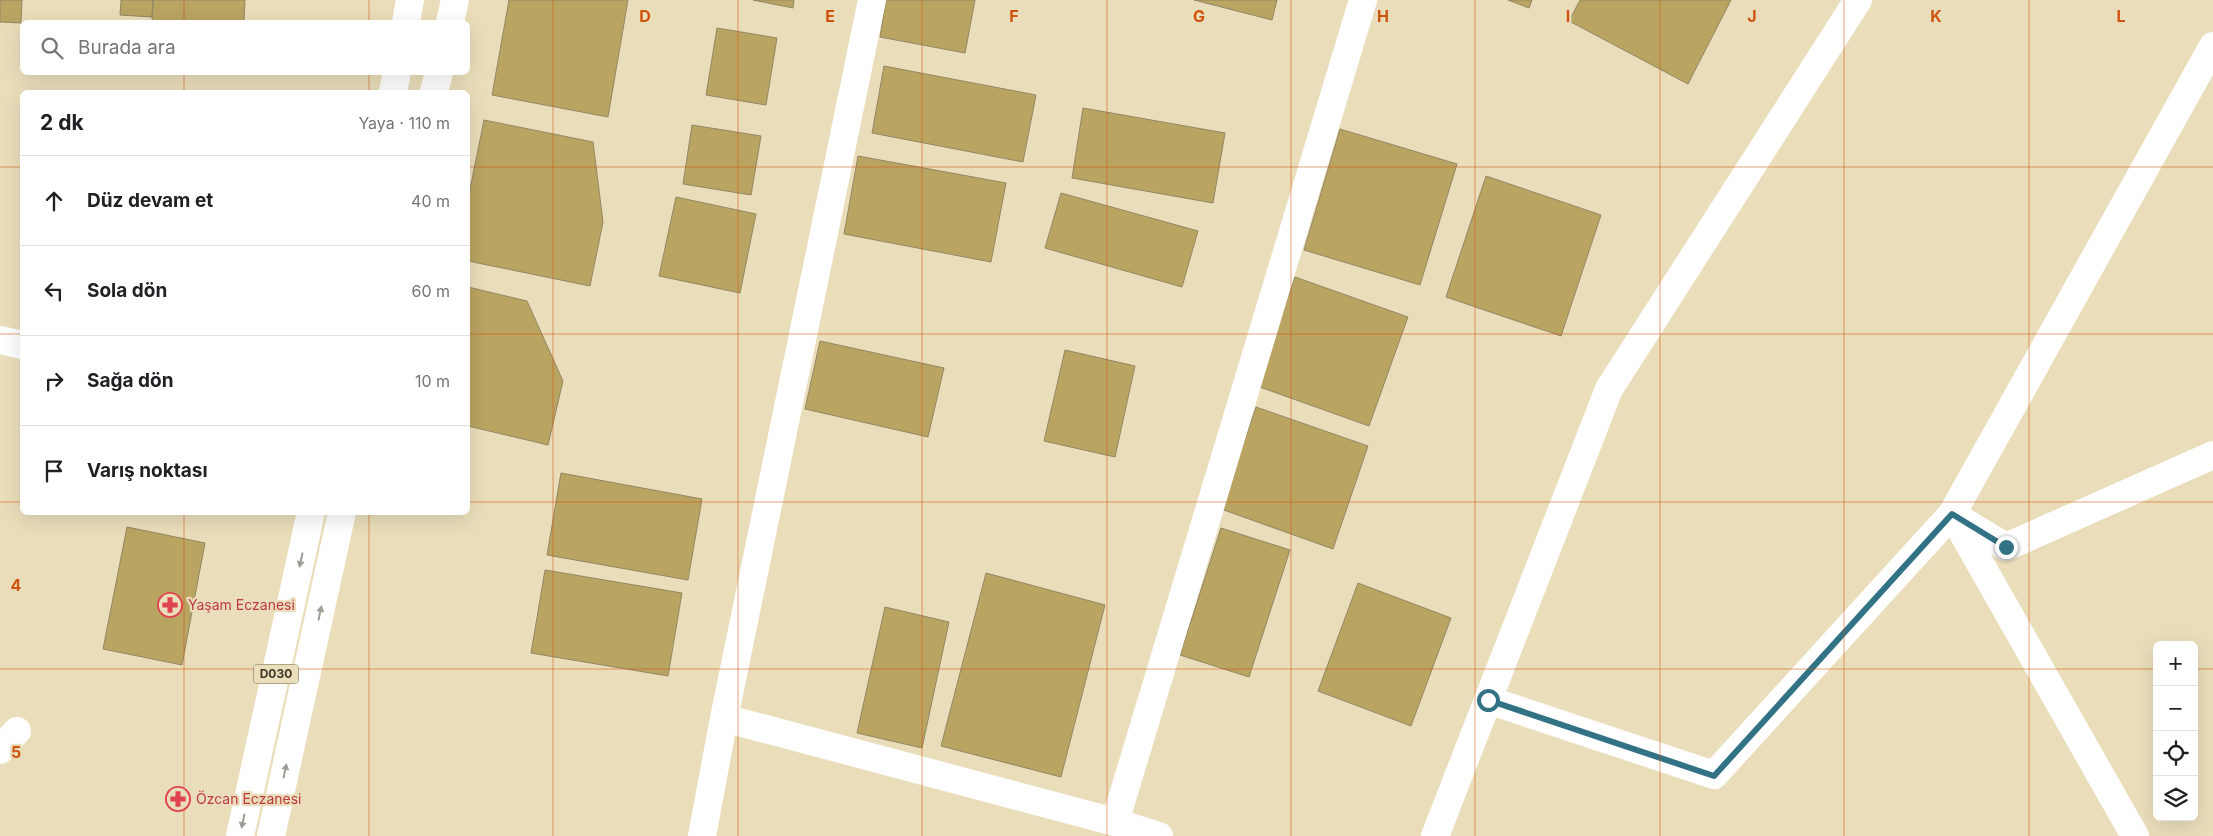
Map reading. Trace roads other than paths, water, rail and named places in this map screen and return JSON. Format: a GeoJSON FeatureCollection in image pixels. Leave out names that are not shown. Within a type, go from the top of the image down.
{"type":"FeatureCollection","features":[{"type":"Feature","properties":{"kind":"street"},"geometry":{"type":"LineString","coordinates":[[406,20],[410,0]]}},
{"type":"Feature","properties":{"kind":"street"},"geometry":{"type":"LineString","coordinates":[[450,20],[455,0]]}},
{"type":"Feature","properties":{"kind":"street"},"geometry":{"type":"LineString","coordinates":[[702,836],[724,718],[872,0]]}},
{"type":"Feature","properties":{"kind":"street"},"geometry":{"type":"LineString","coordinates":[[1115,822],[1363,0]]}},
{"type":"Feature","properties":{"kind":"street"},"geometry":{"type":"LineString","coordinates":[[1435,836],[1609,389],[1858,0]]}},
{"type":"Feature","properties":{"kind":"street"},"geometry":{"type":"LineString","coordinates":[[1488,700],[1714,776],[1952,514],[2213,46]]}},
{"type":"Feature","properties":{"kind":"street"},"geometry":{"type":"LineString","coordinates":[[393,90],[396,75]]}},
{"type":"Feature","properties":{"kind":"street"},"geometry":{"type":"LineString","coordinates":[[434,90],[438,75]]}},
{"type":"Feature","properties":{"kind":"street"},"geometry":{"type":"LineString","coordinates":[[0,340],[20,344]]}},
{"type":"Feature","properties":{"kind":"street"},"geometry":{"type":"LineString","coordinates":[[1952,514],[2006,547],[2213,455]]}},
{"type":"Feature","properties":{"kind":"street"},"geometry":{"type":"LineString","coordinates":[[1952,514],[2135,836]]}},
{"type":"Feature","properties":{"kind":"street","name":"D030"},"geometry":{"type":"LineString","coordinates":[[240,836],[310,515]]}},
{"type":"Feature","properties":{"kind":"street"},"geometry":{"type":"LineString","coordinates":[[271,836],[341,515]]}},
{"type":"Feature","properties":{"kind":"street"},"geometry":{"type":"LineString","coordinates":[[724,718],[1115,822],[1159,836]]}},
{"type":"Feature","properties":{"kind":"place","name":"Yaşam Eczanesi"},"geometry":{"type":"Point","coordinates":[170,605]}},
{"type":"Feature","properties":{"kind":"place","name":"Özcan Eczanesi"},"geometry":{"type":"Point","coordinates":[178,799]}}]}
